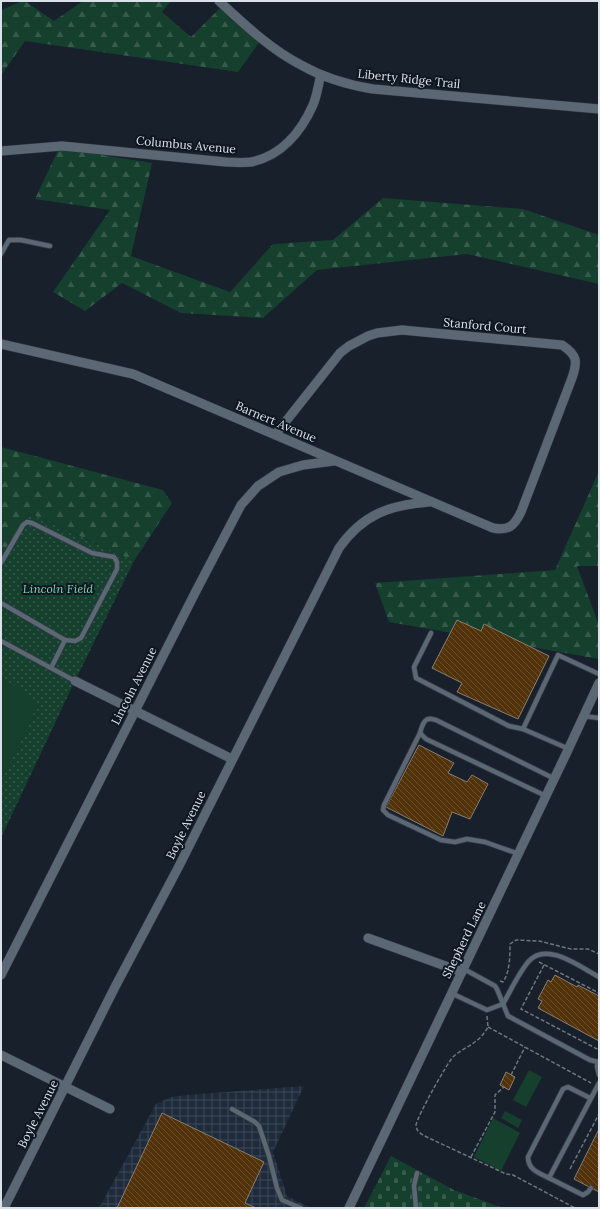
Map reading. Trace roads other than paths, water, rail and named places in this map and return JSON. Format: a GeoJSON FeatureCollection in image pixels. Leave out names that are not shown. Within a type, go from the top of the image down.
{"type":"FeatureCollection","features":[{"type":"Feature","properties":{"kind":"street","name":"Liberty Ridge Trail"},"geometry":{"type":"LineString","coordinates":[[219,1],[248,27],[300,65],[321,75],[351,85],[373,89],[599,109]]}},
{"type":"Feature","properties":{"kind":"street","name":"Columbus Avenue"},"geometry":{"type":"LineString","coordinates":[[1,151],[62,146],[226,162],[259,160],[280,148],[291,140],[299,131],[313,104],[321,75]]}},
{"type":"Feature","properties":{"kind":"street","name":"Stanford Court"},"geometry":{"type":"LineString","coordinates":[[275,435],[340,353],[358,340],[377,332],[402,330],[562,345],[570,350],[575,357],[575,370],[524,505]]}},
{"type":"Feature","properties":{"kind":"street","name":"Barnert Avenue"},"geometry":{"type":"LineString","coordinates":[[1,344],[133,374],[493,528],[501,530],[509,528],[516,522],[524,505]]}},
{"type":"Feature","properties":{"kind":"street","name":"Lincoln Avenue"},"geometry":{"type":"LineString","coordinates":[[1,975],[241,505],[258,486],[279,472],[303,465],[335,461]]}},
{"type":"Feature","properties":{"kind":"street","name":"Boyle Avenue"},"geometry":{"type":"LineString","coordinates":[[4,1208],[330,566],[347,536],[363,521],[383,510],[412,503],[430,502]]}},
{"type":"Feature","properties":{"kind":"street"},"geometry":{"type":"LineString","coordinates":[[75,682],[232,759]]}},
{"type":"Feature","properties":{"kind":"street","name":"Shepherd Lane"},"geometry":{"type":"LineString","coordinates":[[349,1208],[384,1138],[451,993],[555,779],[599,683]]}},
{"type":"Feature","properties":{"kind":"street"},"geometry":{"type":"LineString","coordinates":[[368,938],[463,971]]}},
{"type":"Feature","properties":{"kind":"street"},"geometry":{"type":"LineString","coordinates":[[1,1055],[110,1109]]}},
{"type":"Feature","properties":{"kind":"lane"},"geometry":{"type":"LineString","coordinates":[[1,254],[9,240],[21,240],[50,246]]}},
{"type":"Feature","properties":{"kind":"lane"},"geometry":{"type":"LineString","coordinates":[[1,563],[23,525],[27,522],[92,553],[114,557],[117,562],[117,569],[81,638],[75,641],[65,640],[1,603]]}},
{"type":"Feature","properties":{"kind":"lane"},"geometry":{"type":"LineString","coordinates":[[431,633],[414,667],[416,678],[509,726],[523,729],[569,749]]}},
{"type":"Feature","properties":{"kind":"lane"},"geometry":{"type":"LineString","coordinates":[[51,668],[65,640]]}},
{"type":"Feature","properties":{"kind":"lane"},"geometry":{"type":"LineString","coordinates":[[1,642],[75,682]]}},
{"type":"Feature","properties":{"kind":"lane"},"geometry":{"type":"LineString","coordinates":[[523,729],[558,655],[599,674]]}},
{"type":"Feature","properties":{"kind":"lane"},"geometry":{"type":"LineString","coordinates":[[583,716],[599,718]]}},
{"type":"Feature","properties":{"kind":"lane"},"geometry":{"type":"LineString","coordinates":[[519,854],[485,842],[467,839],[455,842],[441,840],[388,815],[383,810],[384,805],[426,720],[429,719],[436,720],[555,779]]}},
{"type":"Feature","properties":{"kind":"lane"},"geometry":{"type":"LineString","coordinates":[[420,733],[426,739],[546,796]]}},
{"type":"Feature","properties":{"kind":"lane"},"geometry":{"type":"LineString","coordinates":[[451,993],[487,1010],[503,1004],[532,958],[539,954],[548,953],[556,954],[599,977]]}},
{"type":"Feature","properties":{"kind":"lane"},"geometry":{"type":"LineString","coordinates":[[463,971],[495,986],[498,989],[508,1016],[590,1060],[598,1062],[597,1070],[599,1075]]}},
{"type":"Feature","properties":{"kind":"lane"},"geometry":{"type":"LineString","coordinates":[[549,1178],[599,1083]]}},
{"type":"Feature","properties":{"kind":"lane"},"geometry":{"type":"LineString","coordinates":[[590,1098],[568,1088],[563,1089],[528,1157],[528,1162],[533,1170],[583,1195],[591,1188]]}},
{"type":"Feature","properties":{"kind":"lane"},"geometry":{"type":"LineString","coordinates":[[232,1109],[255,1122],[259,1126],[269,1156],[276,1188],[282,1200],[301,1208]]}},
{"type":"Feature","properties":{"kind":"lane"},"geometry":{"type":"LineString","coordinates":[[416,1208],[414,1186],[417,1174]]}},
{"type":"Feature","properties":{"kind":"park label","name":"Lincoln Field"},"geometry":{"type":"Point","coordinates":[58,589]}}]}
